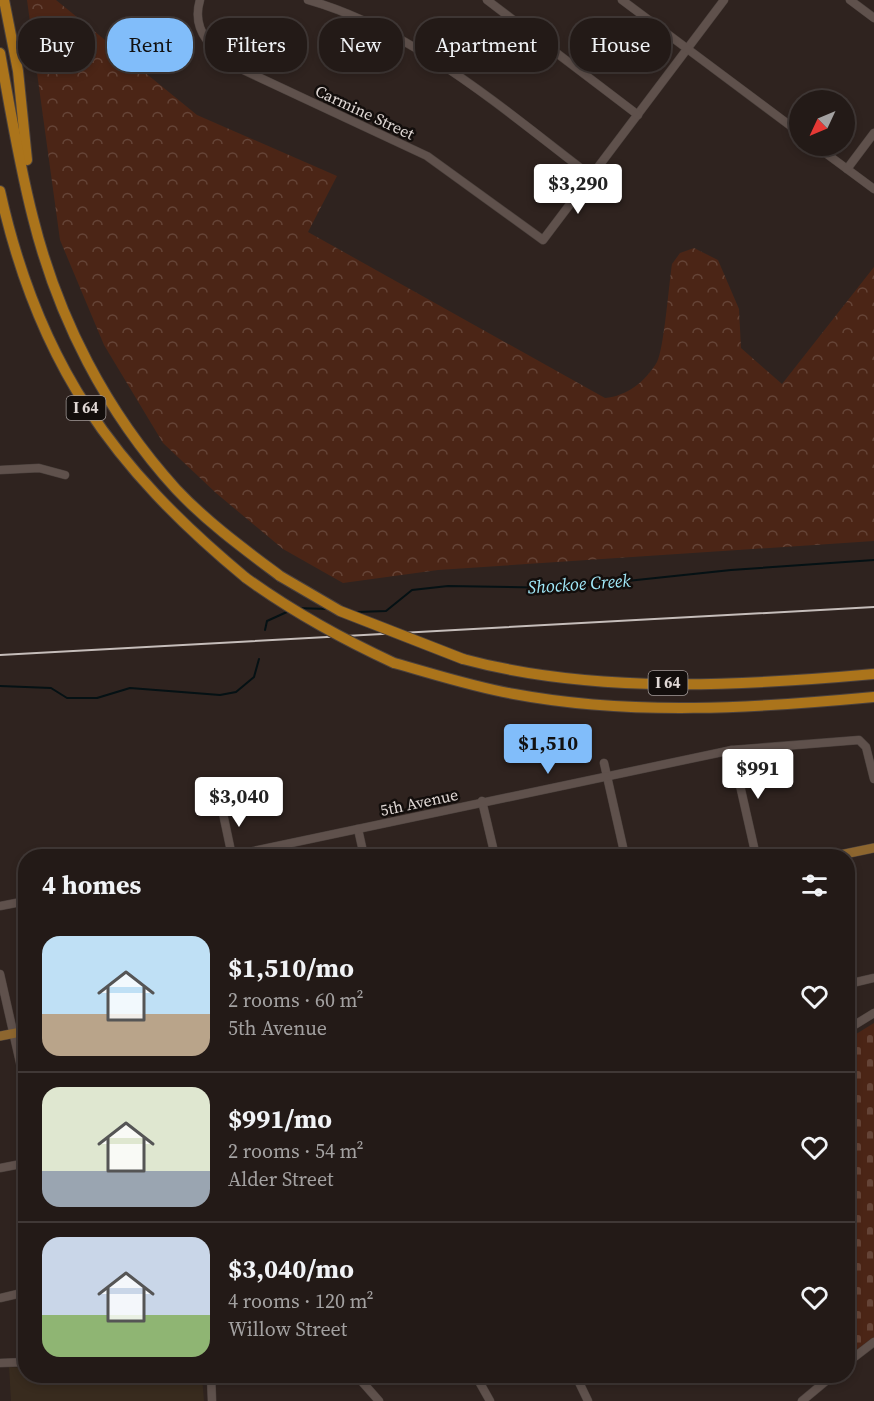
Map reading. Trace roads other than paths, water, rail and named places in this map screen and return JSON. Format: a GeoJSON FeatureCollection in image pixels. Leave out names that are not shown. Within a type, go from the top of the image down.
{"type":"FeatureCollection","features":[{"type":"Feature","properties":{"kind":"highway"},"geometry":{"type":"LineString","coordinates":[[4,0],[18,71],[32,217]]}},
{"type":"Feature","properties":{"kind":"highway","name":"I 64"},"geometry":{"type":"LineString","coordinates":[[0,53],[32,217],[53,285],[87,364],[128,429],[177,490],[209,521],[280,576],[340,611],[463,659],[532,674],[645,683],[798,680],[874,674]]}},
{"type":"Feature","properties":{"kind":"highway","name":"I 64"},"geometry":{"type":"LineString","coordinates":[[0,191],[12,247],[42,326],[92,417],[121,458],[159,501],[194,535],[246,578],[276,599],[343,639],[394,663],[515,694],[593,703],[685,707],[793,704],[874,697]]}},
{"type":"Feature","properties":{"kind":"main road"},"geometry":{"type":"LineString","coordinates":[[855,852],[874,848]]}},
{"type":"Feature","properties":{"kind":"main road"},"geometry":{"type":"LineString","coordinates":[[0,1036],[18,1032]]}},
{"type":"Feature","properties":{"kind":"street","name":"Carmine Street"},"geometry":{"type":"LineString","coordinates":[[200,0],[197,21],[201,33],[209,44],[239,68],[427,156],[543,240],[591,176]]}},
{"type":"Feature","properties":{"kind":"street"},"geometry":{"type":"LineString","coordinates":[[308,0],[368,21],[409,43],[591,176],[724,0]]}},
{"type":"Feature","properties":{"kind":"street"},"geometry":{"type":"LineString","coordinates":[[487,0],[638,115]]}},
{"type":"Feature","properties":{"kind":"street"},"geometry":{"type":"LineString","coordinates":[[622,0],[789,125]]}},
{"type":"Feature","properties":{"kind":"street"},"geometry":{"type":"LineString","coordinates":[[850,0],[874,18]]}},
{"type":"Feature","properties":{"kind":"street"},"geometry":{"type":"LineString","coordinates":[[847,169],[874,133]]}},
{"type":"Feature","properties":{"kind":"street"},"geometry":{"type":"LineString","coordinates":[[829,156],[874,189]]}},
{"type":"Feature","properties":{"kind":"street"},"geometry":{"type":"LineString","coordinates":[[0,470],[39,468],[65,474]]}},
{"type":"Feature","properties":{"kind":"street","name":"5th Avenue"},"geometry":{"type":"LineString","coordinates":[[265,849],[482,801],[732,750],[854,740],[863,743],[874,779]]}},
{"type":"Feature","properties":{"kind":"street"},"geometry":{"type":"LineString","coordinates":[[732,750],[754,849]]}},
{"type":"Feature","properties":{"kind":"street"},"geometry":{"type":"LineString","coordinates":[[604,763],[623,849]]}},
{"type":"Feature","properties":{"kind":"street"},"geometry":{"type":"LineString","coordinates":[[482,801],[493,849]]}},
{"type":"Feature","properties":{"kind":"street"},"geometry":{"type":"LineString","coordinates":[[221,804],[231,849]]}},
{"type":"Feature","properties":{"kind":"street"},"geometry":{"type":"LineString","coordinates":[[358,829],[362,849]]}},
{"type":"Feature","properties":{"kind":"street"},"geometry":{"type":"LineString","coordinates":[[0,906],[18,903]]}},
{"type":"Feature","properties":{"kind":"street"},"geometry":{"type":"LineString","coordinates":[[0,974],[18,1055]]}},
{"type":"Feature","properties":{"kind":"street"},"geometry":{"type":"LineString","coordinates":[[855,982],[874,978]]}},
{"type":"Feature","properties":{"kind":"street"},"geometry":{"type":"LineString","coordinates":[[855,1025],[874,1013]]}},
{"type":"Feature","properties":{"kind":"street"},"geometry":{"type":"LineString","coordinates":[[0,1168],[18,1165]]}},
{"type":"Feature","properties":{"kind":"street"},"geometry":{"type":"LineString","coordinates":[[0,1298],[18,1294]]}},
{"type":"Feature","properties":{"kind":"street"},"geometry":{"type":"LineString","coordinates":[[855,1357],[874,1342]]}},
{"type":"Feature","properties":{"kind":"street"},"geometry":{"type":"LineString","coordinates":[[0,1363],[18,1362]]}},
{"type":"Feature","properties":{"kind":"street"},"geometry":{"type":"LineString","coordinates":[[211,1383],[212,1401]]}},
{"type":"Feature","properties":{"kind":"street"},"geometry":{"type":"LineString","coordinates":[[363,1383],[379,1401]]}},
{"type":"Feature","properties":{"kind":"street"},"geometry":{"type":"LineString","coordinates":[[480,1383],[490,1401]]}},
{"type":"Feature","properties":{"kind":"street"},"geometry":{"type":"LineString","coordinates":[[579,1383],[588,1401]]}},
{"type":"Feature","properties":{"kind":"street"},"geometry":{"type":"LineString","coordinates":[[802,1401],[824,1383]]}},
{"type":"Feature","properties":{"kind":"waterway","name":"Shockoe Creek"},"geometry":{"type":"LineString","coordinates":[[357,612],[386,611],[412,590],[448,586],[561,588],[731,570],[874,560]]}},
{"type":"Feature","properties":{"kind":"waterway","name":"Shockoe Creek"},"geometry":{"type":"LineString","coordinates":[[297,608],[327,609]]}},
{"type":"Feature","properties":{"kind":"waterway","name":"Shockoe Creek"},"geometry":{"type":"LineString","coordinates":[[265,630],[267,621],[289,611]]}},
{"type":"Feature","properties":{"kind":"waterway","name":"Shockoe Creek"},"geometry":{"type":"LineString","coordinates":[[0,686],[51,688],[67,698],[97,698],[130,688],[220,695],[236,692],[254,677],[259,659]]}},
{"type":"Feature","properties":{"kind":"railway"},"geometry":{"type":"LineString","coordinates":[[0,655],[874,607]]}}]}
